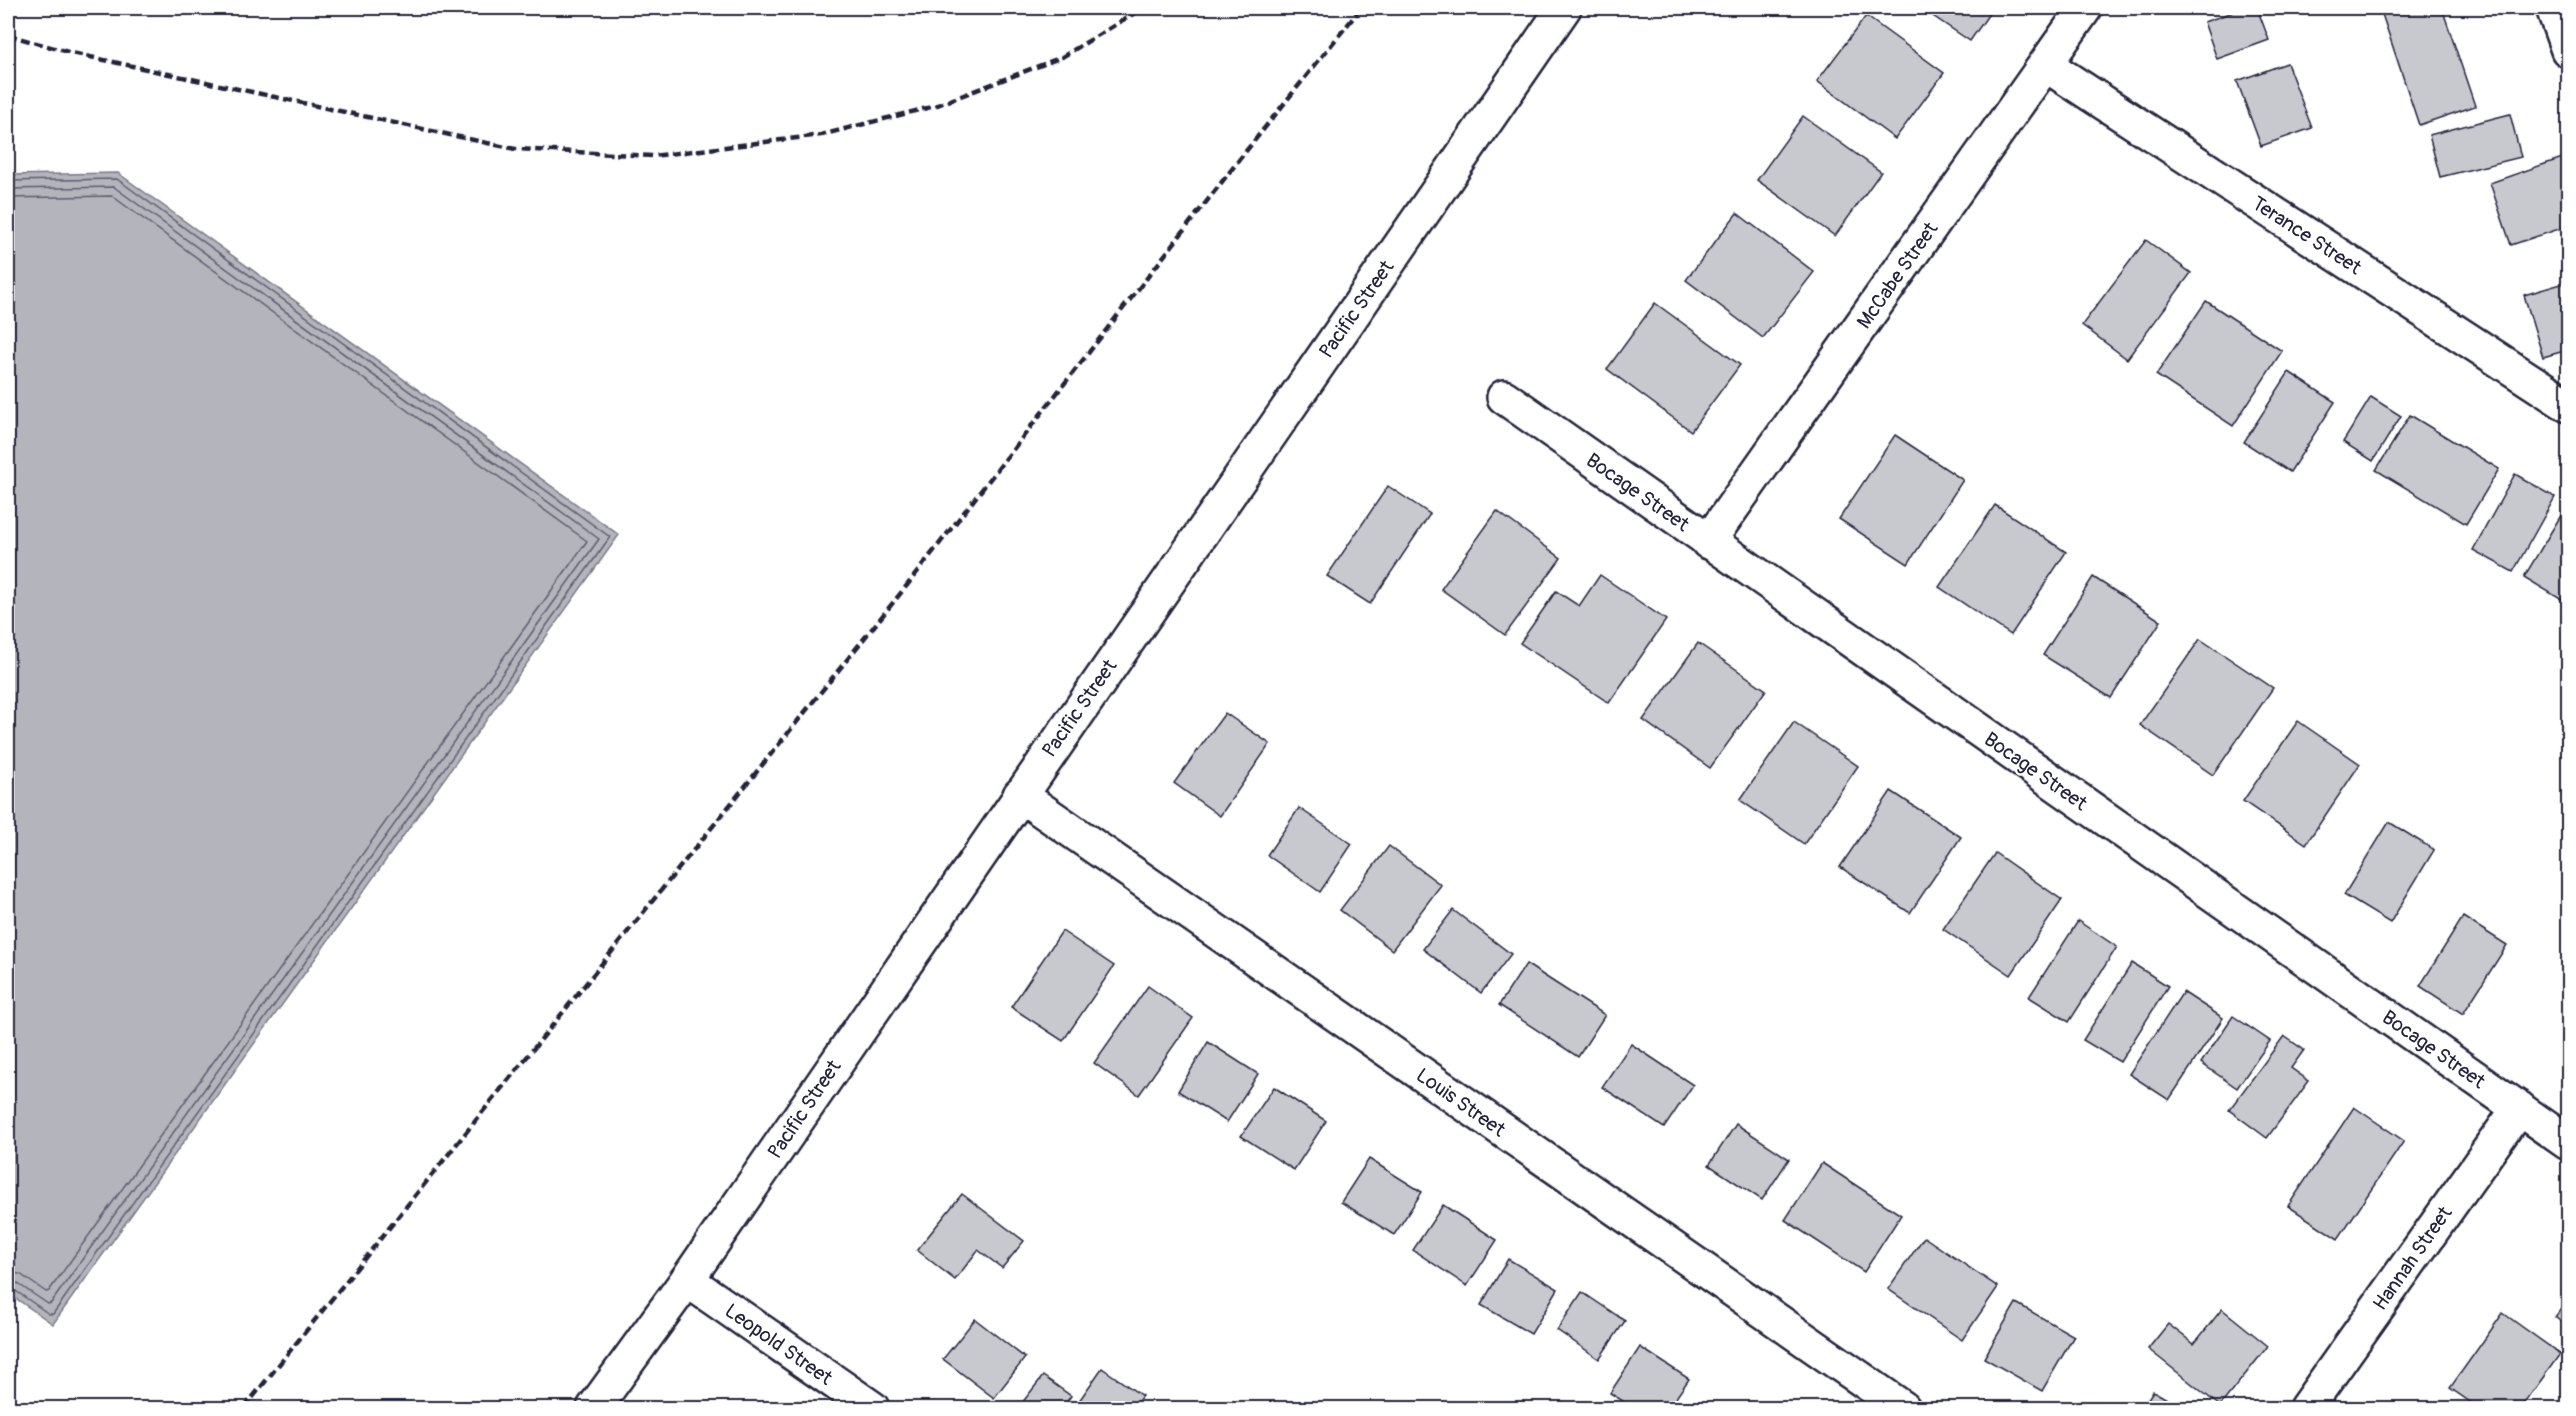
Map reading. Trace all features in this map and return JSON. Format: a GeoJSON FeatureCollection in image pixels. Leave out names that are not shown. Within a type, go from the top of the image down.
{"type":"FeatureCollection","features":[{"type":"Feature","properties":{"kind":"street","name":"Pacific Street"},"geometry":{"type":"LineString","coordinates":[[594,1408],[687,1280],[1564,8]]}},
{"type":"Feature","properties":{"kind":"street","name":"McCabe Street"},"geometry":{"type":"LineString","coordinates":[[1708,542],[2085,8]]}},
{"type":"Feature","properties":{"kind":"street"},"geometry":{"type":"LineString","coordinates":[[2553,8],[2568,50]]}},
{"type":"Feature","properties":{"kind":"street","name":"Terance Street"},"geometry":{"type":"LineString","coordinates":[[2046,65],[2568,405]]}},
{"type":"Feature","properties":{"kind":"street","name":"Bocage Street"},"geometry":{"type":"LineString","coordinates":[[1504,397],[2568,1143]]}},
{"type":"Feature","properties":{"kind":"street","name":"Louis Street"},"geometry":{"type":"LineString","coordinates":[[1020,795],[1903,1408]]}},
{"type":"Feature","properties":{"kind":"street","name":"Hannah Street"},"geometry":{"type":"LineString","coordinates":[[2306,1408],[2519,1108]]}},
{"type":"Feature","properties":{"kind":"street","name":"Leopold Street"},"geometry":{"type":"LineString","coordinates":[[687,1280],[872,1408]]}},
{"type":"Feature","properties":{"kind":"water"},"geometry":{"type":"Polygon","coordinates":[[[118,173],[619,535],[53,1324],[8,1293],[8,175],[118,173]]]}},
{"type":"Feature","properties":{"kind":"building"},"geometry":{"type":"Polygon","coordinates":[[[1921,8],[1993,8],[1970,41],[1921,8]]]}},
{"type":"Feature","properties":{"kind":"building"},"geometry":{"type":"Polygon","coordinates":[[[2245,8],[2257,8],[2269,40],[2217,59],[2204,22],[2245,8]]]}},
{"type":"Feature","properties":{"kind":"building"},"geometry":{"type":"Polygon","coordinates":[[[2380,8],[2442,8],[2475,106],[2419,125],[2380,8]]]}},
{"type":"Feature","properties":{"kind":"building"},"geometry":{"type":"Polygon","coordinates":[[[1866,16],[1944,73],[1895,139],[1817,81],[1866,16]]]}},
{"type":"Feature","properties":{"kind":"building"},"geometry":{"type":"Polygon","coordinates":[[[2287,63],[2312,128],[2261,146],[2237,81],[2287,63]]]}},
{"type":"Feature","properties":{"kind":"building"},"geometry":{"type":"Polygon","coordinates":[[[2510,114],[2521,157],[2440,177],[2429,135],[2510,114]]]}},
{"type":"Feature","properties":{"kind":"building"},"geometry":{"type":"Polygon","coordinates":[[[1803,116],[1881,172],[1835,236],[1757,180],[1803,116]]]}},
{"type":"Feature","properties":{"kind":"building"},"geometry":{"type":"Polygon","coordinates":[[[2568,156],[2568,226],[2511,245],[2490,183],[2568,156]]]}},
{"type":"Feature","properties":{"kind":"building"},"geometry":{"type":"Polygon","coordinates":[[[1737,213],[1814,272],[1763,338],[1686,280],[1737,213]]]}},
{"type":"Feature","properties":{"kind":"building"},"geometry":{"type":"Polygon","coordinates":[[[2146,240],[2191,273],[2127,359],[2082,325],[2146,240]]]}},
{"type":"Feature","properties":{"kind":"building"},"geometry":{"type":"Polygon","coordinates":[[[2568,282],[2568,350],[2543,357],[2524,295],[2568,282]]]}},
{"type":"Feature","properties":{"kind":"building"},"geometry":{"type":"Polygon","coordinates":[[[2206,301],[2282,351],[2233,426],[2156,375],[2206,301]]]}},
{"type":"Feature","properties":{"kind":"building"},"geometry":{"type":"Polygon","coordinates":[[[1655,303],[1740,365],[1691,431],[1607,369],[1655,303]]]}},
{"type":"Feature","properties":{"kind":"building"},"geometry":{"type":"Polygon","coordinates":[[[2289,372],[2335,402],[2290,472],[2244,442],[2289,372]]]}},
{"type":"Feature","properties":{"kind":"building"},"geometry":{"type":"Polygon","coordinates":[[[2371,397],[2401,416],[2373,461],[2343,442],[2371,397]]]}},
{"type":"Feature","properties":{"kind":"building"},"geometry":{"type":"Polygon","coordinates":[[[2410,415],[2499,469],[2466,524],[2376,470],[2410,415]]]}},
{"type":"Feature","properties":{"kind":"building"},"geometry":{"type":"Polygon","coordinates":[[[1895,435],[1963,480],[1908,564],[1839,519],[1895,435]]]}},
{"type":"Feature","properties":{"kind":"building"},"geometry":{"type":"Polygon","coordinates":[[[2515,474],[2555,497],[2513,572],[2473,550],[2515,474]]]}},
{"type":"Feature","properties":{"kind":"building"},"geometry":{"type":"Polygon","coordinates":[[[1388,486],[1430,514],[1370,604],[1327,576],[1388,486]]]}},
{"type":"Feature","properties":{"kind":"building"},"geometry":{"type":"Polygon","coordinates":[[[1995,505],[2066,552],[2011,635],[1939,587],[1995,505]]]}},
{"type":"Feature","properties":{"kind":"building"},"geometry":{"type":"Polygon","coordinates":[[[2566,507],[2568,508],[2568,589],[2562,600],[2524,577],[2566,507]]]}},
{"type":"Feature","properties":{"kind":"building"},"geometry":{"type":"Polygon","coordinates":[[[1497,511],[1561,558],[1505,635],[1441,589],[1497,511]]]}},
{"type":"Feature","properties":{"kind":"building"},"geometry":{"type":"Polygon","coordinates":[[[1600,575],[1666,620],[1609,703],[1520,643],[1556,591],[1579,606],[1600,575]]]}},
{"type":"Feature","properties":{"kind":"building"},"geometry":{"type":"Polygon","coordinates":[[[2093,577],[2161,621],[2111,698],[2043,655],[2093,577]]]}},
{"type":"Feature","properties":{"kind":"building"},"geometry":{"type":"Polygon","coordinates":[[[2200,639],[2273,688],[2213,775],[2140,725],[2200,639]]]}},
{"type":"Feature","properties":{"kind":"building"},"geometry":{"type":"Polygon","coordinates":[[[1698,643],[1766,690],[1710,768],[1643,720],[1698,643]]]}},
{"type":"Feature","properties":{"kind":"building"},"geometry":{"type":"Polygon","coordinates":[[[1225,713],[1270,744],[1220,816],[1174,783],[1225,713]]]}},
{"type":"Feature","properties":{"kind":"building"},"geometry":{"type":"Polygon","coordinates":[[[2298,721],[2360,764],[2306,844],[2243,801],[2298,721]]]}},
{"type":"Feature","properties":{"kind":"building"},"geometry":{"type":"Polygon","coordinates":[[[1794,722],[1858,766],[1804,844],[1740,800],[1794,722]]]}},
{"type":"Feature","properties":{"kind":"building"},"geometry":{"type":"Polygon","coordinates":[[[1891,791],[1961,837],[1910,913],[1840,867],[1891,791]]]}},
{"type":"Feature","properties":{"kind":"building"},"geometry":{"type":"Polygon","coordinates":[[[1299,808],[1352,844],[1320,892],[1267,855],[1299,808]]]}},
{"type":"Feature","properties":{"kind":"building"},"geometry":{"type":"Polygon","coordinates":[[[2389,822],[2434,850],[2390,923],[2344,895],[2389,822]]]}},
{"type":"Feature","properties":{"kind":"building"},"geometry":{"type":"Polygon","coordinates":[[[1389,846],[1441,885],[1392,950],[1340,910],[1389,846]]]}},
{"type":"Feature","properties":{"kind":"building"},"geometry":{"type":"Polygon","coordinates":[[[1995,853],[2062,900],[2011,975],[1943,929],[1995,853]]]}},
{"type":"Feature","properties":{"kind":"building"},"geometry":{"type":"Polygon","coordinates":[[[1453,910],[1511,954],[1481,993],[1423,949],[1453,910]]]}},
{"type":"Feature","properties":{"kind":"building"},"geometry":{"type":"Polygon","coordinates":[[[2463,917],[2507,945],[2463,1014],[2420,986],[2463,917]]]}},
{"type":"Feature","properties":{"kind":"building"},"geometry":{"type":"Polygon","coordinates":[[[2078,921],[2117,947],[2069,1022],[2029,997],[2078,921]]]}},
{"type":"Feature","properties":{"kind":"building"},"geometry":{"type":"Polygon","coordinates":[[[1062,931],[1114,966],[1063,1041],[1011,1007],[1062,931]]]}},
{"type":"Feature","properties":{"kind":"building"},"geometry":{"type":"Polygon","coordinates":[[[2132,963],[2168,986],[2120,1062],[2083,1040],[2132,963]]]}},
{"type":"Feature","properties":{"kind":"building"},"geometry":{"type":"Polygon","coordinates":[[[1526,964],[1605,1015],[1578,1057],[1499,1005],[1526,964]]]}},
{"type":"Feature","properties":{"kind":"building"},"geometry":{"type":"Polygon","coordinates":[[[1148,986],[1193,1018],[1139,1095],[1094,1063],[1148,986]]]}},
{"type":"Feature","properties":{"kind":"building"},"geometry":{"type":"Polygon","coordinates":[[[2183,992],[2223,1018],[2169,1100],[2129,1074],[2183,992]]]}},
{"type":"Feature","properties":{"kind":"building"},"geometry":{"type":"Polygon","coordinates":[[[2233,1016],[2270,1041],[2237,1088],[2201,1063],[2233,1016]]]}},
{"type":"Feature","properties":{"kind":"building"},"geometry":{"type":"Polygon","coordinates":[[[2284,1036],[2304,1050],[2291,1068],[2309,1081],[2267,1138],[2229,1110],[2284,1036]]]}},
{"type":"Feature","properties":{"kind":"building"},"geometry":{"type":"Polygon","coordinates":[[[1208,1042],[1258,1074],[1227,1122],[1178,1091],[1208,1042]]]}},
{"type":"Feature","properties":{"kind":"building"},"geometry":{"type":"Polygon","coordinates":[[[1631,1044],[1693,1085],[1664,1128],[1602,1087],[1631,1044]]]}},
{"type":"Feature","properties":{"kind":"building"},"geometry":{"type":"Polygon","coordinates":[[[1274,1087],[1326,1121],[1294,1170],[1241,1136],[1274,1087]]]}},
{"type":"Feature","properties":{"kind":"building"},"geometry":{"type":"Polygon","coordinates":[[[2354,1107],[2404,1141],[2338,1239],[2288,1206],[2354,1107]]]}},
{"type":"Feature","properties":{"kind":"building"},"geometry":{"type":"Polygon","coordinates":[[[1736,1124],[1789,1159],[1762,1200],[1709,1165],[1736,1124]]]}},
{"type":"Feature","properties":{"kind":"building"},"geometry":{"type":"Polygon","coordinates":[[[1369,1159],[1422,1192],[1394,1235],[1341,1202],[1369,1159]]]}},
{"type":"Feature","properties":{"kind":"building"},"geometry":{"type":"Polygon","coordinates":[[[1822,1163],[1901,1215],[1864,1272],[1785,1220],[1822,1163]]]}},
{"type":"Feature","properties":{"kind":"building"},"geometry":{"type":"Polygon","coordinates":[[[962,1194],[1024,1241],[1002,1268],[978,1250],[955,1280],[917,1250],[962,1194]]]}},
{"type":"Feature","properties":{"kind":"building"},"geometry":{"type":"Polygon","coordinates":[[[1443,1205],[1497,1240],[1467,1286],[1413,1250],[1443,1205]]]}},
{"type":"Feature","properties":{"kind":"building"},"geometry":{"type":"Polygon","coordinates":[[[1924,1237],[1998,1287],[1962,1340],[1888,1289],[1924,1237]]]}},
{"type":"Feature","properties":{"kind":"building"},"geometry":{"type":"Polygon","coordinates":[[[1508,1259],[1558,1289],[1531,1334],[1481,1305],[1508,1259]]]}},
{"type":"Feature","properties":{"kind":"building"},"geometry":{"type":"Polygon","coordinates":[[[1582,1292],[1625,1321],[1599,1359],[1557,1330],[1582,1292]]]}},
{"type":"Feature","properties":{"kind":"building"},"geometry":{"type":"Polygon","coordinates":[[[2568,1299],[2568,1327],[2555,1317],[2568,1299]]]}},
{"type":"Feature","properties":{"kind":"building"},"geometry":{"type":"Polygon","coordinates":[[[2016,1303],[2074,1336],[2042,1391],[1984,1358],[2016,1303]]]}},
{"type":"Feature","properties":{"kind":"building"},"geometry":{"type":"Polygon","coordinates":[[[2222,1309],[2268,1346],[2220,1406],[2148,1349],[2168,1324],[2194,1344],[2222,1309]]]}},
{"type":"Feature","properties":{"kind":"building"},"geometry":{"type":"Polygon","coordinates":[[[2503,1313],[2560,1354],[2521,1408],[2479,1408],[2450,1388],[2503,1313]]]}},
{"type":"Feature","properties":{"kind":"building"},"geometry":{"type":"Polygon","coordinates":[[[975,1319],[1025,1358],[994,1398],[943,1359],[975,1319]]]}},
{"type":"Feature","properties":{"kind":"building"},"geometry":{"type":"Polygon","coordinates":[[[1640,1347],[1689,1379],[1669,1408],[1634,1408],[1610,1393],[1640,1347]]]}},
{"type":"Feature","properties":{"kind":"building"},"geometry":{"type":"Polygon","coordinates":[[[1102,1368],[1142,1396],[1133,1408],[1074,1408],[1102,1368]]]}},
{"type":"Feature","properties":{"kind":"building"},"geometry":{"type":"Polygon","coordinates":[[[1043,1376],[1071,1396],[1062,1408],[1018,1408],[1043,1376]]]}},
{"type":"Feature","properties":{"kind":"building"},"geometry":{"type":"Polygon","coordinates":[[[2153,1391],[2183,1408],[2142,1408],[2153,1391]]]}},
{"type":"Feature","properties":{"kind":"railway"},"geometry":{"type":"LineString","coordinates":[[8,35],[72,53],[515,149],[653,156],[821,135],[935,106],[1062,57],[1143,8]]}},
{"type":"Feature","properties":{"kind":"railway"},"geometry":{"type":"LineString","coordinates":[[244,1408],[908,584],[1246,151],[1361,8]]}}]}
